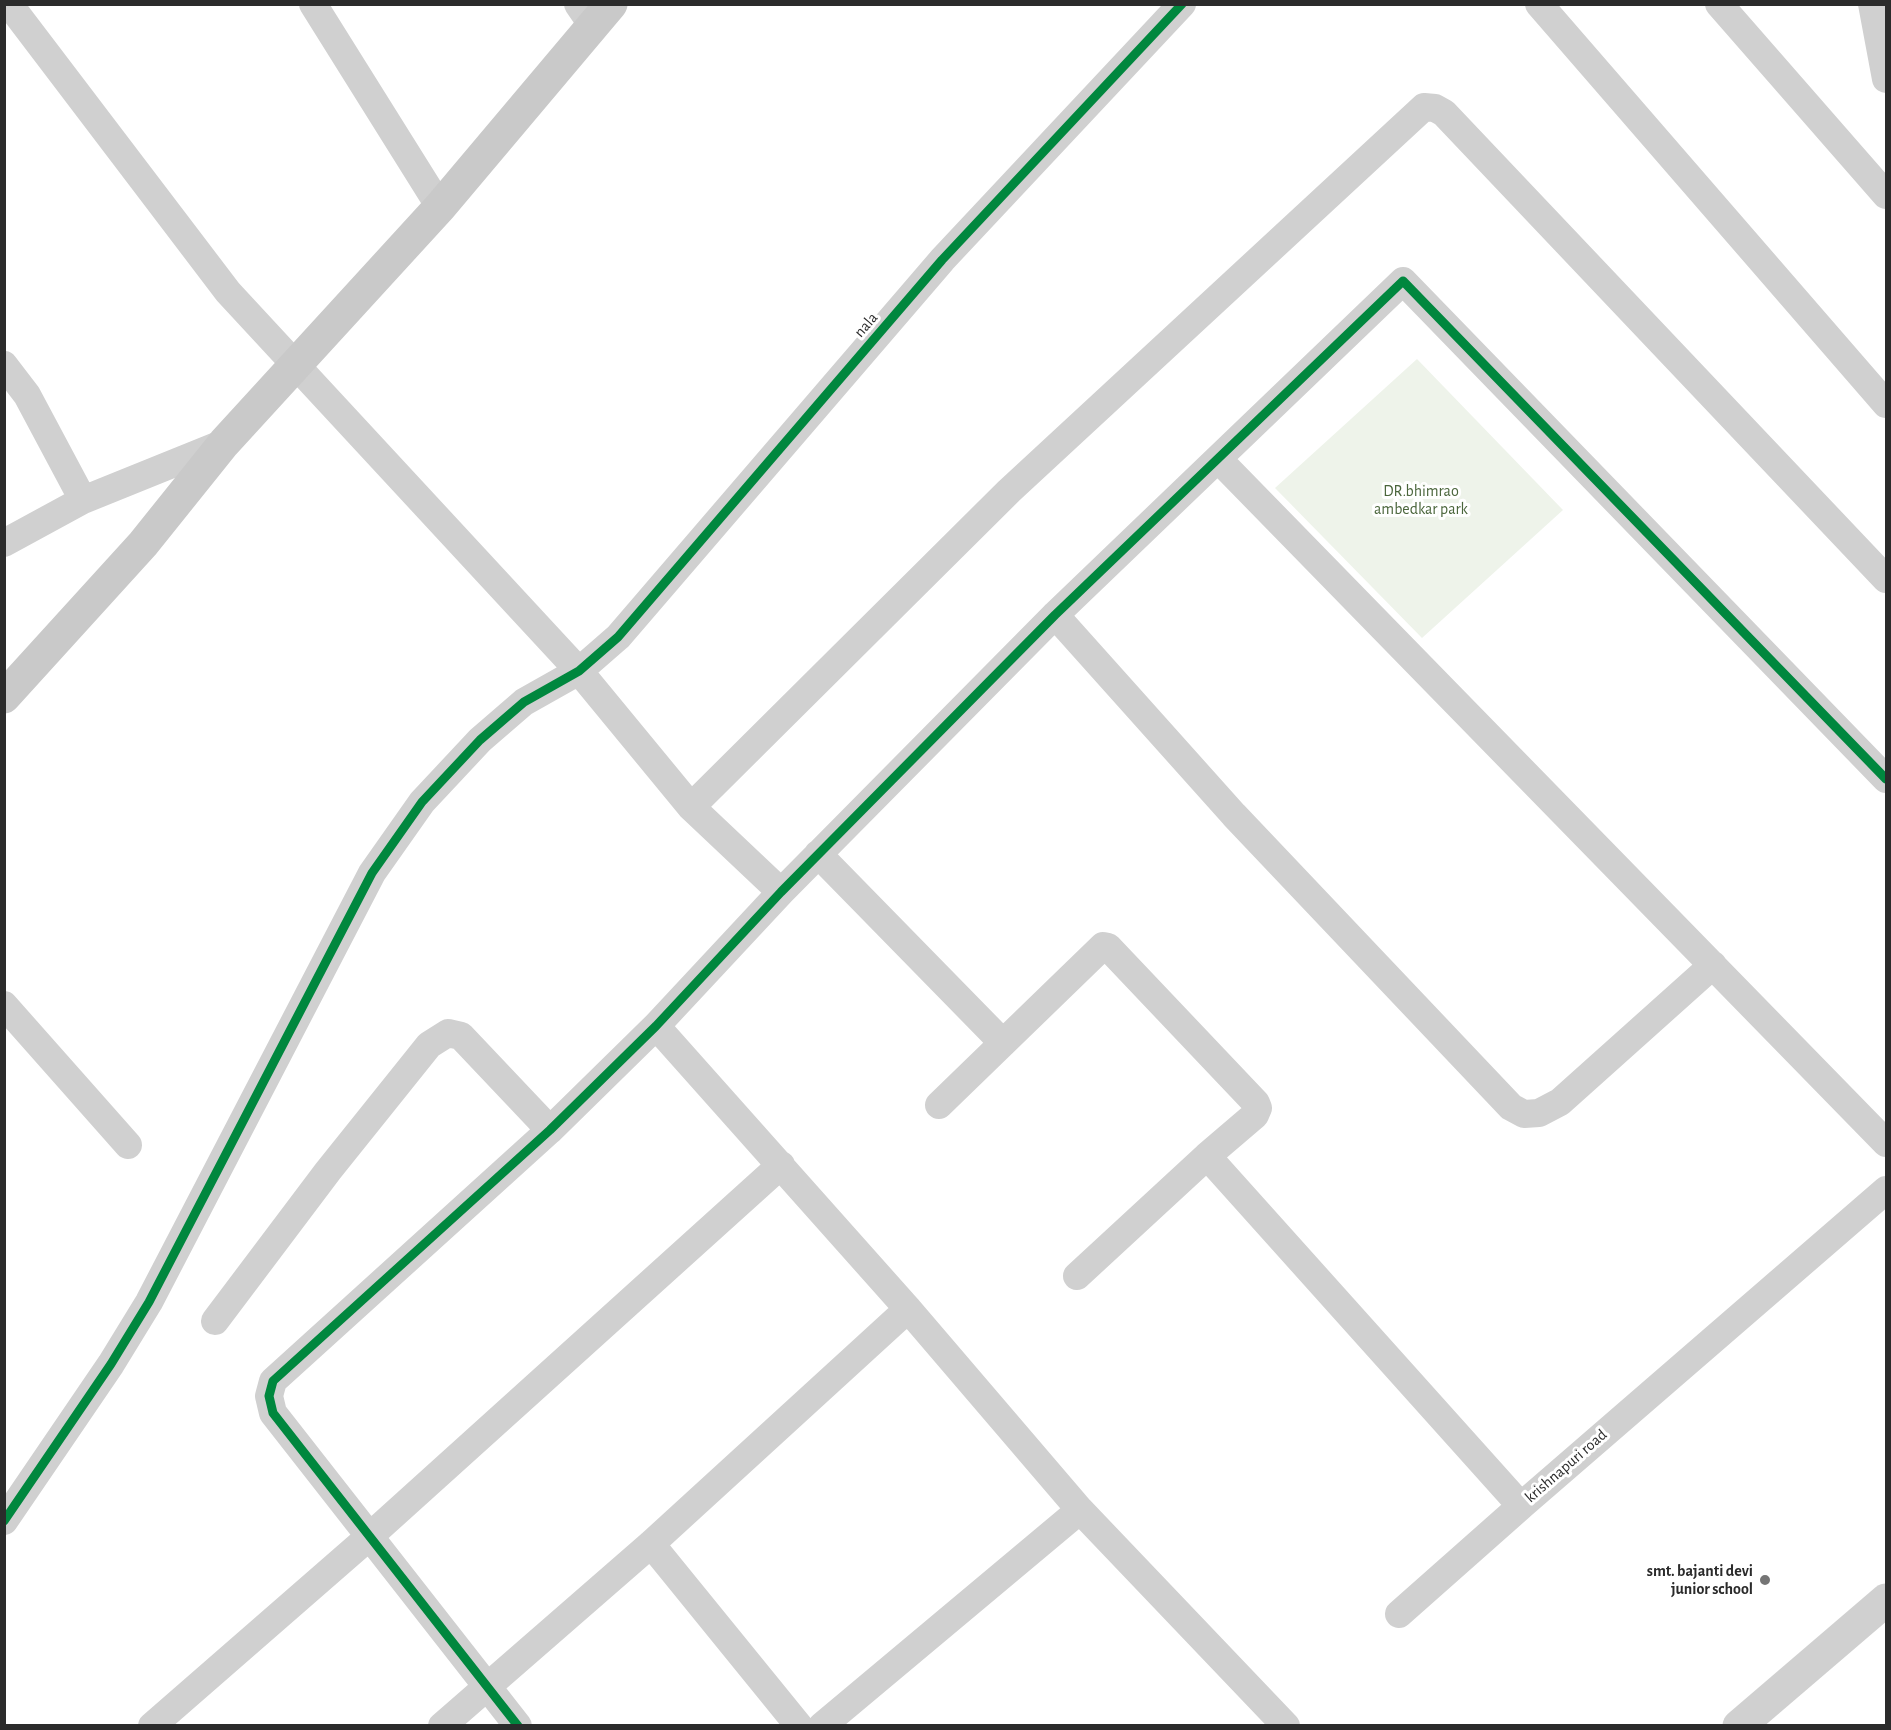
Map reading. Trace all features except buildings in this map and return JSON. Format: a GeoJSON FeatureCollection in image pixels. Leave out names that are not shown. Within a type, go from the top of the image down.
{"type":"FeatureCollection","features":[{"type":"Feature","properties":{"kind":"main road"},"geometry":{"type":"LineString","coordinates":[[4,697],[143,544],[224,444],[294,365],[440,207],[594,12]]}},
{"type":"Feature","properties":{"kind":"street"},"geometry":{"type":"LineString","coordinates":[[9,4],[228,292],[579,671],[691,807],[781,892]]}},
{"type":"Feature","properties":{"kind":"street"},"geometry":{"type":"LineString","coordinates":[[313,4],[440,207]]}},
{"type":"Feature","properties":{"kind":"street","name":"nala"},"geometry":{"type":"LineString","coordinates":[[4,1521],[111,1364],[149,1302],[372,873],[422,802],[480,740],[524,702],[579,671],[625,628],[942,260],[1076,121],[1182,4]]}},
{"type":"Feature","properties":{"kind":"street"},"geometry":{"type":"LineString","coordinates":[[1539,4],[1887,404]]}},
{"type":"Feature","properties":{"kind":"street"},"geometry":{"type":"LineString","coordinates":[[1719,4],[1887,195]]}},
{"type":"Feature","properties":{"kind":"street"},"geometry":{"type":"LineString","coordinates":[[1872,4],[1887,79]]}},
{"type":"Feature","properties":{"kind":"street"},"geometry":{"type":"LineString","coordinates":[[691,807],[1009,490],[1424,107],[1435,108],[1444,113],[1887,579]]}},
{"type":"Feature","properties":{"kind":"street"},"geometry":{"type":"LineString","coordinates":[[518,1725],[273,1413],[269,1396],[273,1381],[550,1130],[656,1026],[781,892],[1055,615],[1220,460],[1403,281],[1887,779]]}},
{"type":"Feature","properties":{"kind":"street"},"geometry":{"type":"LineString","coordinates":[[4,365],[27,396],[83,500]]}},
{"type":"Feature","properties":{"kind":"street"},"geometry":{"type":"LineString","coordinates":[[4,543],[83,500],[224,444]]}},
{"type":"Feature","properties":{"kind":"street"},"geometry":{"type":"LineString","coordinates":[[1220,460],[1887,1143]]}},
{"type":"Feature","properties":{"kind":"street"},"geometry":{"type":"LineString","coordinates":[[1055,615],[1250,832],[1499,1095],[1524,1114],[1539,1113],[1560,1102],[1713,966]]}},
{"type":"Feature","properties":{"kind":"street"},"geometry":{"type":"LineString","coordinates":[[818,854],[1003,1043]]}},
{"type":"Feature","properties":{"kind":"street"},"geometry":{"type":"LineString","coordinates":[[939,1105],[1098,950],[1108,947],[1256,1103],[1258,1108],[1255,1116],[1207,1156],[1077,1276]]}},
{"type":"Feature","properties":{"kind":"street"},"geometry":{"type":"LineString","coordinates":[[4,1005],[128,1145]]}},
{"type":"Feature","properties":{"kind":"street"},"geometry":{"type":"LineString","coordinates":[[656,1026],[908,1309],[1080,1510],[1270,1720]]}},
{"type":"Feature","properties":{"kind":"street"},"geometry":{"type":"LineString","coordinates":[[215,1321],[328,1171],[429,1045],[448,1033],[461,1036],[550,1130]]}},
{"type":"Feature","properties":{"kind":"street","name":"krishnapuri road"},"geometry":{"type":"LineString","coordinates":[[1207,1156],[1521,1506],[1887,1190]]}},
{"type":"Feature","properties":{"kind":"street"},"geometry":{"type":"LineString","coordinates":[[152,1725],[370,1536],[781,1165]]}},
{"type":"Feature","properties":{"kind":"street"},"geometry":{"type":"LineString","coordinates":[[442,1725],[651,1544],[908,1309]]}},
{"type":"Feature","properties":{"kind":"street"},"geometry":{"type":"LineString","coordinates":[[1399,1614],[1521,1506]]}},
{"type":"Feature","properties":{"kind":"street"},"geometry":{"type":"LineString","coordinates":[[822,1725],[1080,1510]]}},
{"type":"Feature","properties":{"kind":"street"},"geometry":{"type":"LineString","coordinates":[[651,1544],[800,1725]]}},
{"type":"Feature","properties":{"kind":"street"},"geometry":{"type":"LineString","coordinates":[[1739,1725],[1887,1600]]}},
{"type":"Feature","properties":{"kind":"green space","name":"DR.bhimrao ambedkar park"},"geometry":{"type":"Polygon","coordinates":[[[1417,359],[1563,510],[1422,638],[1275,488],[1417,359]]]}},
{"type":"Feature","properties":{"kind":"cycle path"},"geometry":{"type":"LineString","coordinates":[[4,1521],[111,1364],[149,1302],[372,873],[422,802],[480,740],[524,702],[579,671],[618,637],[942,260],[1182,4]]}},
{"type":"Feature","properties":{"kind":"cycle path"},"geometry":{"type":"LineString","coordinates":[[518,1726],[273,1413],[269,1396],[273,1381],[550,1130],[656,1026],[781,892],[1055,615],[1403,281],[1886,779]]}},
{"type":"Feature","properties":{"kind":"place","name":"smt. bajanti devi junior school"},"geometry":{"type":"Point","coordinates":[1765,1580]}}]}
